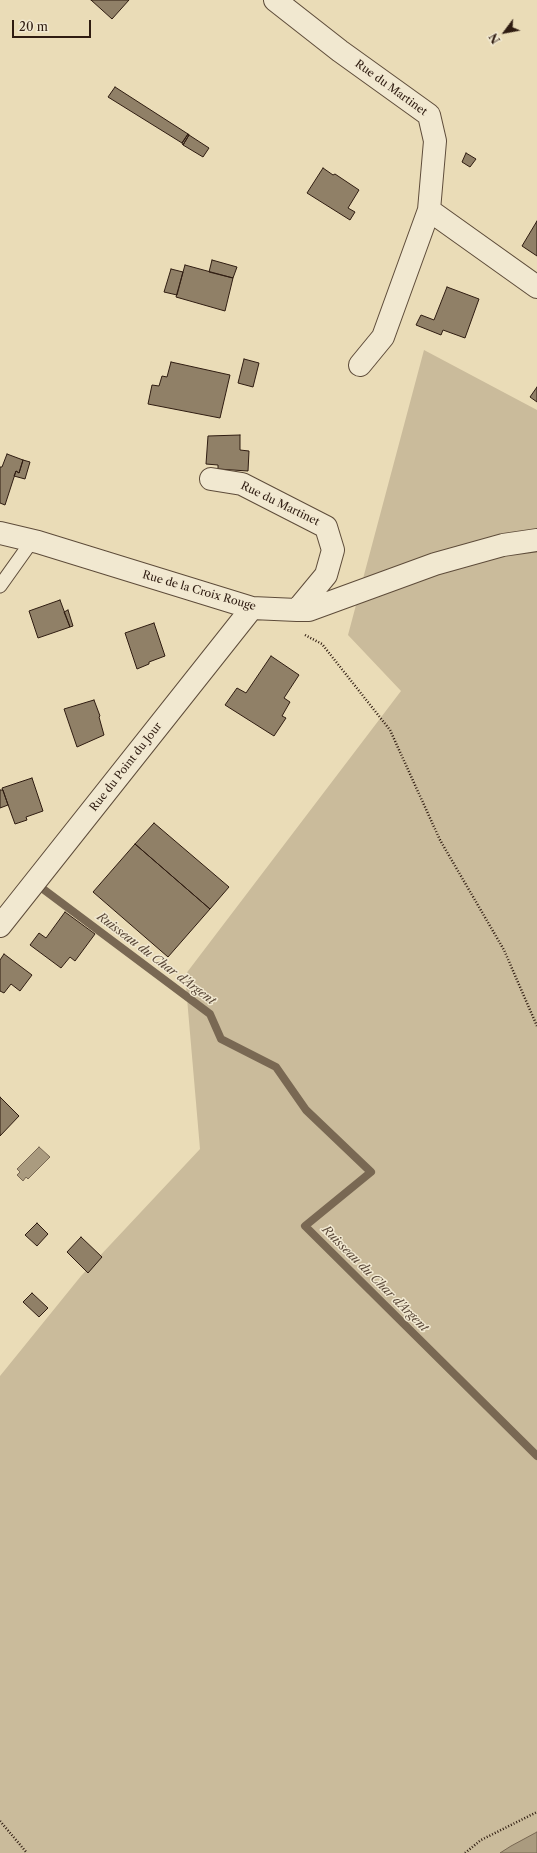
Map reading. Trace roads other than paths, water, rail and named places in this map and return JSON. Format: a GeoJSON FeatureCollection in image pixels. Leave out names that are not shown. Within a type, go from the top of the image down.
{"type":"FeatureCollection","features":[{"type":"Feature","properties":{"kind":"street","name":"Rue du Martinet"},"geometry":{"type":"LineString","coordinates":[[275,0],[340,51],[429,115],[435,141],[429,210],[384,337],[360,365]]}},
{"type":"Feature","properties":{"kind":"street"},"geometry":{"type":"LineString","coordinates":[[429,210],[537,287]]}},
{"type":"Feature","properties":{"kind":"street","name":"Rue du Martinet"},"geometry":{"type":"LineString","coordinates":[[211,479],[242,484],[326,526],[333,550],[326,575],[287,609]]}},
{"type":"Feature","properties":{"kind":"street","name":"Rue de la Croix Rouge"},"geometry":{"type":"LineString","coordinates":[[0,533],[32,541],[252,608],[309,610],[435,564],[503,545],[537,540]]}},
{"type":"Feature","properties":{"kind":"street","name":"Rue du Point du Jour"},"geometry":{"type":"LineString","coordinates":[[0,926],[252,608]]}},
{"type":"Feature","properties":{"kind":"lane"},"geometry":{"type":"LineString","coordinates":[[0,586],[32,541]]}},
{"type":"Feature","properties":{"kind":"waterway","name":"Ruisseau du Char d'Argent"},"geometry":{"type":"LineString","coordinates":[[35,883],[210,1014],[221,1039],[276,1067],[306,1110],[371,1172],[305,1226],[537,1456]]}}]}
